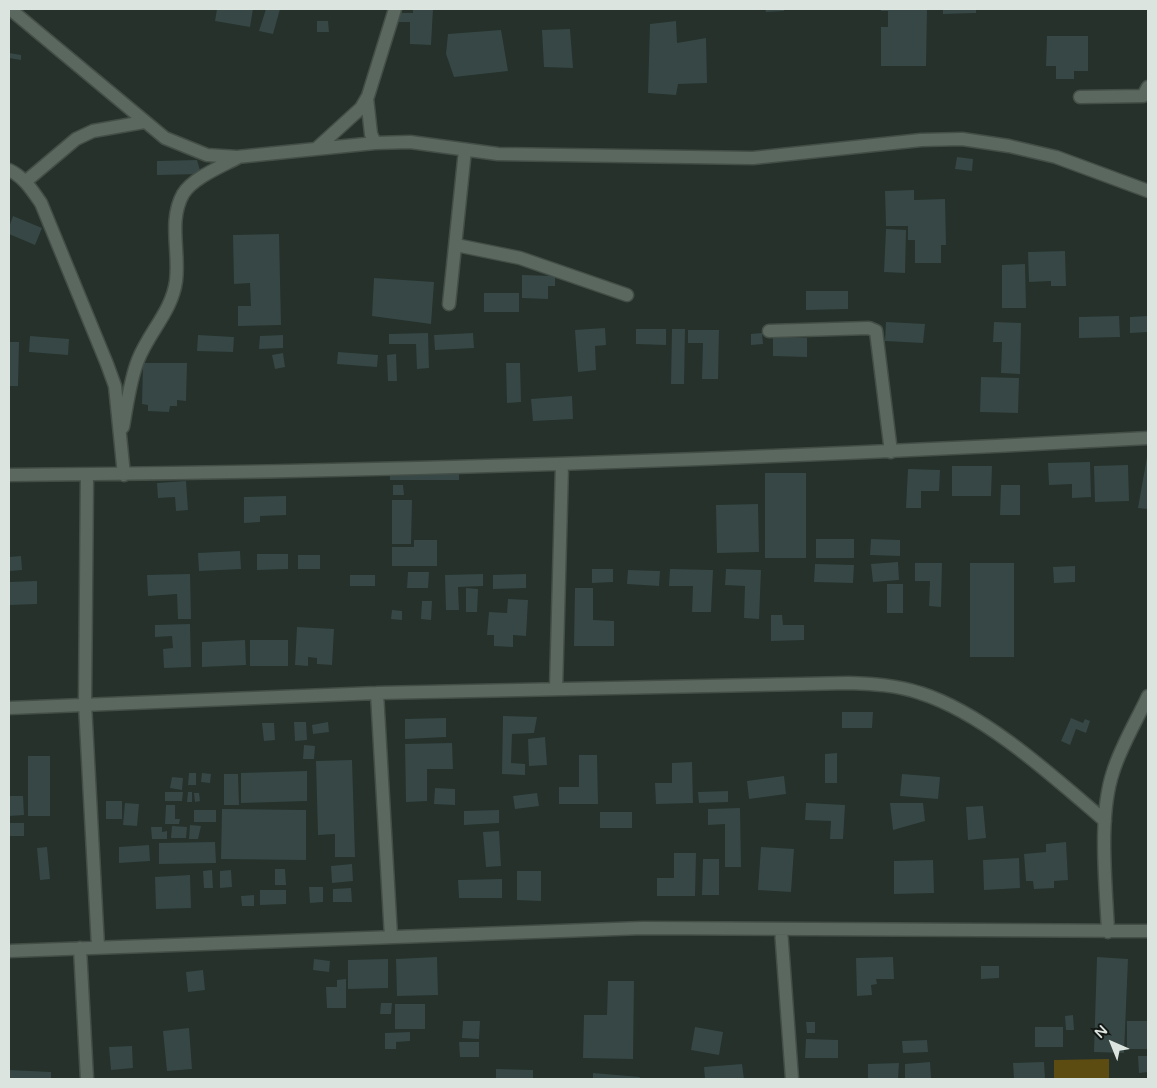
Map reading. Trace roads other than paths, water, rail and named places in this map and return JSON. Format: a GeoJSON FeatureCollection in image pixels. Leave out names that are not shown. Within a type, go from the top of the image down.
{"type":"FeatureCollection","features":[{"type":"Feature","properties":{"kind":"street"},"geometry":{"type":"LineString","coordinates":[[10,9],[165,138],[207,155],[237,157],[375,143],[410,142],[498,154],[753,158],[921,140],[962,139],[1009,146],[1056,157],[1148,191]]}},
{"type":"Feature","properties":{"kind":"street"},"geometry":{"type":"LineString","coordinates":[[316,149],[361,108],[367,98],[395,9]]}},
{"type":"Feature","properties":{"kind":"street"},"geometry":{"type":"LineString","coordinates":[[1080,97],[1146,94]]}},
{"type":"Feature","properties":{"kind":"street"},"geometry":{"type":"LineString","coordinates":[[367,98],[370,128],[375,143]]}},
{"type":"Feature","properties":{"kind":"street"},"geometry":{"type":"LineString","coordinates":[[25,182],[76,139],[94,131],[144,122]]}},
{"type":"Feature","properties":{"kind":"street"},"geometry":{"type":"LineString","coordinates":[[449,304],[465,150]]}},
{"type":"Feature","properties":{"kind":"street"},"geometry":{"type":"LineString","coordinates":[[120,436],[137,362],[146,342],[173,297],[176,279],[175,221],[184,194],[193,184],[237,157]]}},
{"type":"Feature","properties":{"kind":"street"},"geometry":{"type":"LineString","coordinates":[[9,170],[25,182],[41,203],[107,364],[115,386],[124,475]]}},
{"type":"Feature","properties":{"kind":"street"},"geometry":{"type":"LineString","coordinates":[[456,245],[520,258],[627,296]]}},
{"type":"Feature","properties":{"kind":"street"},"geometry":{"type":"LineString","coordinates":[[769,331],[869,328],[876,330],[891,452]]}},
{"type":"Feature","properties":{"kind":"street"},"geometry":{"type":"LineString","coordinates":[[9,475],[124,475],[562,465],[891,452],[1148,438]]}},
{"type":"Feature","properties":{"kind":"street"},"geometry":{"type":"LineString","coordinates":[[556,689],[562,465]]}},
{"type":"Feature","properties":{"kind":"street"},"geometry":{"type":"LineString","coordinates":[[86,474],[85,704],[98,947]]}},
{"type":"Feature","properties":{"kind":"street"},"geometry":{"type":"LineString","coordinates":[[9,708],[377,693],[849,683],[887,685],[920,693],[944,702],[974,720],[1037,763],[1105,821]]}},
{"type":"Feature","properties":{"kind":"street"},"geometry":{"type":"LineString","coordinates":[[377,693],[391,937]]}},
{"type":"Feature","properties":{"kind":"street"},"geometry":{"type":"LineString","coordinates":[[1108,932],[1105,821],[1113,771],[1148,696]]}},
{"type":"Feature","properties":{"kind":"street"},"geometry":{"type":"LineString","coordinates":[[9,950],[643,928],[1148,931]]}},
{"type":"Feature","properties":{"kind":"street"},"geometry":{"type":"LineString","coordinates":[[781,929],[792,1079]]}},
{"type":"Feature","properties":{"kind":"street"},"geometry":{"type":"LineString","coordinates":[[80,948],[87,1079]]}}]}
